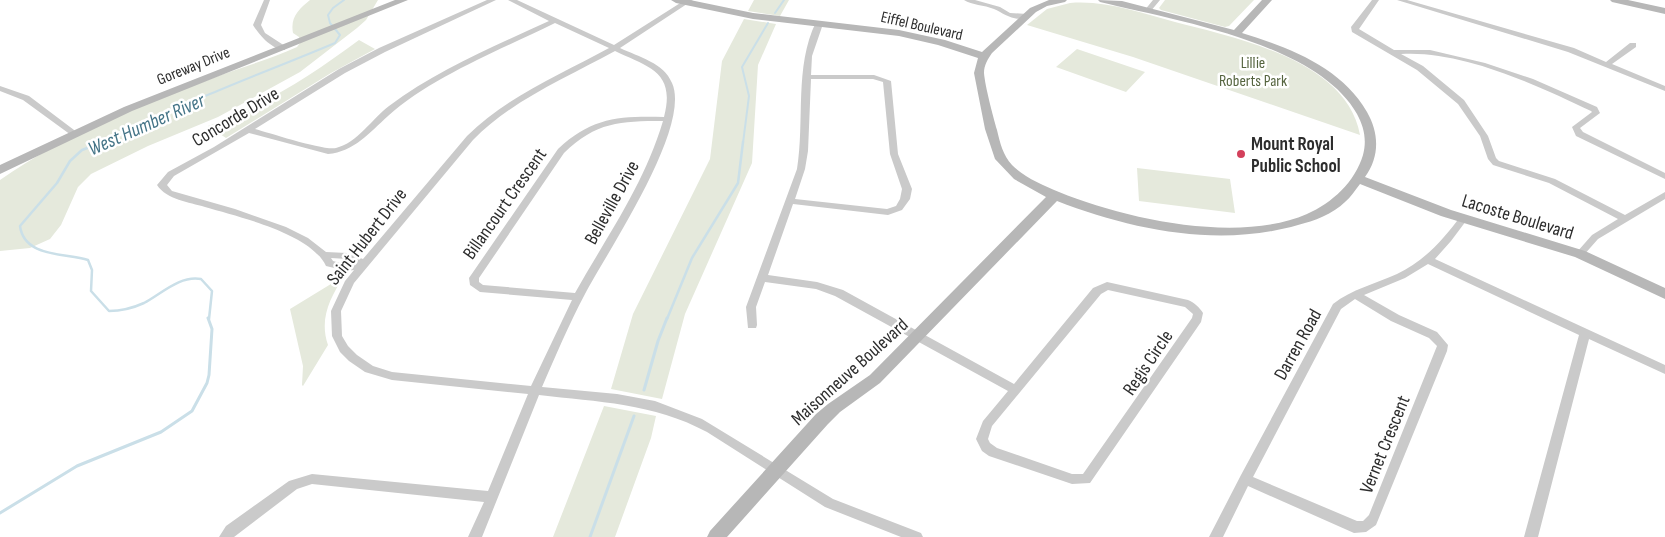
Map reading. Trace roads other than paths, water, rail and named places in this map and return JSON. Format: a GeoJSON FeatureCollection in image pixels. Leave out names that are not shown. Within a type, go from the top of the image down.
{"type":"FeatureCollection","features":[{"type":"Feature","properties":{"kind":"street"},"geometry":{"type":"LineString","coordinates":[[267,0],[257,25],[262,34],[282,48]]}},
{"type":"Feature","properties":{"kind":"street","name":"Goreway Drive"},"geometry":{"type":"LineString","coordinates":[[0,170],[74,133],[128,109],[402,0]]}},
{"type":"Feature","properties":{"kind":"street","name":"Concorde Drive"},"geometry":{"type":"LineString","coordinates":[[364,264],[347,268],[330,264],[327,255],[288,231],[169,193],[163,188],[164,182],[171,174],[217,149],[366,58],[493,0]]}},
{"type":"Feature","properties":{"kind":"street"},"geometry":{"type":"LineString","coordinates":[[511,0],[615,48]]}},
{"type":"Feature","properties":{"kind":"street","name":"Eiffel Boulevard"},"geometry":{"type":"LineString","coordinates":[[676,0],[775,19],[898,32],[941,42],[984,56]]}},
{"type":"Feature","properties":{"kind":"street"},"geometry":{"type":"LineString","coordinates":[[967,0],[998,8],[1000,12],[1016,17],[1027,16]]}},
{"type":"Feature","properties":{"kind":"street"},"geometry":{"type":"LineString","coordinates":[[1062,0],[1039,7],[1027,16],[984,56],[980,64],[979,73],[995,145],[1001,159],[1018,176],[1055,195],[1104,214],[1142,223],[1188,230],[1242,231],[1276,226],[1312,216],[1339,201],[1358,179],[1368,161],[1371,142],[1367,120],[1356,102],[1336,82],[1304,60],[1270,45],[1236,34],[1103,0]]}},
{"type":"Feature","properties":{"kind":"street"},"geometry":{"type":"LineString","coordinates":[[1148,11],[1157,0]]}},
{"type":"Feature","properties":{"kind":"street"},"geometry":{"type":"LineString","coordinates":[[1236,34],[1267,0]]}},
{"type":"Feature","properties":{"kind":"street"},"geometry":{"type":"LineString","coordinates":[[1376,0],[1355,27],[1355,30],[1432,76],[1461,102],[1484,136],[1492,159],[1496,163],[1552,182],[1624,218]]}},
{"type":"Feature","properties":{"kind":"street"},"geometry":{"type":"LineString","coordinates":[[1400,0],[1571,50],[1665,89]]}},
{"type":"Feature","properties":{"kind":"street"},"geometry":{"type":"LineString","coordinates":[[1615,0],[1665,11]]}},
{"type":"Feature","properties":{"kind":"street","name":"Saint Hubert Drive"},"geometry":{"type":"LineString","coordinates":[[688,1],[615,48],[512,104],[486,122],[470,138],[364,264],[344,291],[336,312],[337,336],[344,349],[353,358],[369,369],[392,376],[627,400],[655,406],[698,422],[829,503],[912,536]]}},
{"type":"Feature","properties":{"kind":"street"},"geometry":{"type":"LineString","coordinates":[[248,130],[328,151],[340,151],[350,146],[391,109],[431,82],[556,20]]}},
{"type":"Feature","properties":{"kind":"street"},"geometry":{"type":"LineString","coordinates":[[752,325],[751,307],[803,160],[809,51],[819,24]]}},
{"type":"Feature","properties":{"kind":"street"},"geometry":{"type":"LineString","coordinates":[[1608,64],[1634,45]]}},
{"type":"Feature","properties":{"kind":"street","name":"Belleville Drive"},"geometry":{"type":"LineString","coordinates":[[475,537],[535,391],[578,297],[649,170],[667,119],[672,90],[667,78],[649,64],[615,48]]}},
{"type":"Feature","properties":{"kind":"street"},"geometry":{"type":"LineString","coordinates":[[1394,52],[1417,50],[1433,52],[1525,77],[1557,91],[1594,109],[1596,113],[1576,127],[1579,134],[1665,176]]}},
{"type":"Feature","properties":{"kind":"street"},"geometry":{"type":"LineString","coordinates":[[790,201],[888,212],[900,208],[906,194],[906,184],[894,154],[886,81],[880,78],[807,77]]}},
{"type":"Feature","properties":{"kind":"street"},"geometry":{"type":"LineString","coordinates":[[0,88],[26,98],[74,133]]}},
{"type":"Feature","properties":{"kind":"street","name":"Billancourt Crescent"},"geometry":{"type":"LineString","coordinates":[[578,297],[480,288],[474,283],[474,278],[561,151],[574,139],[590,129],[612,120],[667,119]]}},
{"type":"Feature","properties":{"kind":"street","name":"Lacoste Boulevard"},"geometry":{"type":"LineString","coordinates":[[1358,179],[1463,218],[1580,254],[1665,294]]}},
{"type":"Feature","properties":{"kind":"street","name":"Maisonneuve Boulevard"},"geometry":{"type":"LineString","coordinates":[[716,537],[775,470],[834,408],[875,379],[1055,195]]}},
{"type":"Feature","properties":{"kind":"street"},"geometry":{"type":"LineString","coordinates":[[1580,254],[1595,237],[1665,195]]}},
{"type":"Feature","properties":{"kind":"street","name":"Darren Road"},"geometry":{"type":"LineString","coordinates":[[1216,537],[1244,479],[1338,307],[1356,295],[1399,277],[1429,260],[1451,236],[1463,218]]}},
{"type":"Feature","properties":{"kind":"street"},"geometry":{"type":"LineString","coordinates":[[1429,260],[1665,370]]}},
{"type":"Feature","properties":{"kind":"street"},"geometry":{"type":"LineString","coordinates":[[762,278],[817,286],[833,291],[1016,390]]}},
{"type":"Feature","properties":{"kind":"street","name":"Regis Circle"},"geometry":{"type":"LineString","coordinates":[[1113,286],[1179,301],[1188,304],[1198,313],[1197,320],[1086,478],[1072,479],[993,452],[986,447],[982,439],[984,430],[1016,390],[1102,287],[1113,286]]}},
{"type":"Feature","properties":{"kind":"street","name":"Vernet Crescent"},"geometry":{"type":"LineString","coordinates":[[1244,479],[1354,527],[1362,528],[1369,525],[1374,518],[1442,352],[1442,345],[1433,335],[1395,318],[1356,295]]}},
{"type":"Feature","properties":{"kind":"street"},"geometry":{"type":"LineString","coordinates":[[1531,537],[1585,334]]}},
{"type":"Feature","properties":{"kind":"street"},"geometry":{"type":"LineString","coordinates":[[226,537],[231,530],[293,485],[312,479],[491,497]]}},
{"type":"Feature","properties":{"kind":"waterway","name":"West Humber River"},"geometry":{"type":"LineString","coordinates":[[100,143],[200,98],[335,43],[340,35],[330,23],[328,15],[333,8],[344,0]]}},
{"type":"Feature","properties":{"kind":"waterway"},"geometry":{"type":"LineString","coordinates":[[775,13],[784,0]]}},
{"type":"Feature","properties":{"kind":"waterway"},"geometry":{"type":"LineString","coordinates":[[743,143],[749,96],[742,67],[768,23]]}},
{"type":"Feature","properties":{"kind":"waterway","name":"West Humber River"},"geometry":{"type":"LineString","coordinates":[[103,142],[82,150],[70,161],[57,183],[20,226],[23,236],[37,249],[88,260],[92,270],[91,291],[109,311],[122,310],[144,303],[178,282],[201,279],[212,291],[209,319]]}},
{"type":"Feature","properties":{"kind":"waterway"},"geometry":{"type":"LineString","coordinates":[[667,319],[692,258],[738,183],[743,142]]}},
{"type":"Feature","properties":{"kind":"waterway","name":"West Humber River"},"geometry":{"type":"LineString","coordinates":[[0,513],[77,466],[161,432],[192,411],[207,383],[209,375],[212,329],[208,318]]}},
{"type":"Feature","properties":{"kind":"waterway"},"geometry":{"type":"LineString","coordinates":[[644,390],[658,341],[667,318]]}},
{"type":"Feature","properties":{"kind":"waterway"},"geometry":{"type":"LineString","coordinates":[[590,537],[634,416]]}},
{"type":"Feature","properties":{"kind":"place","name":"Mount Royal Public School"},"geometry":{"type":"Point","coordinates":[1241,154]}},
{"type":"Feature","properties":{"kind":"park label","name":"Lillie Roberts Park"},"geometry":{"type":"Point","coordinates":[1253,71]}}]}
